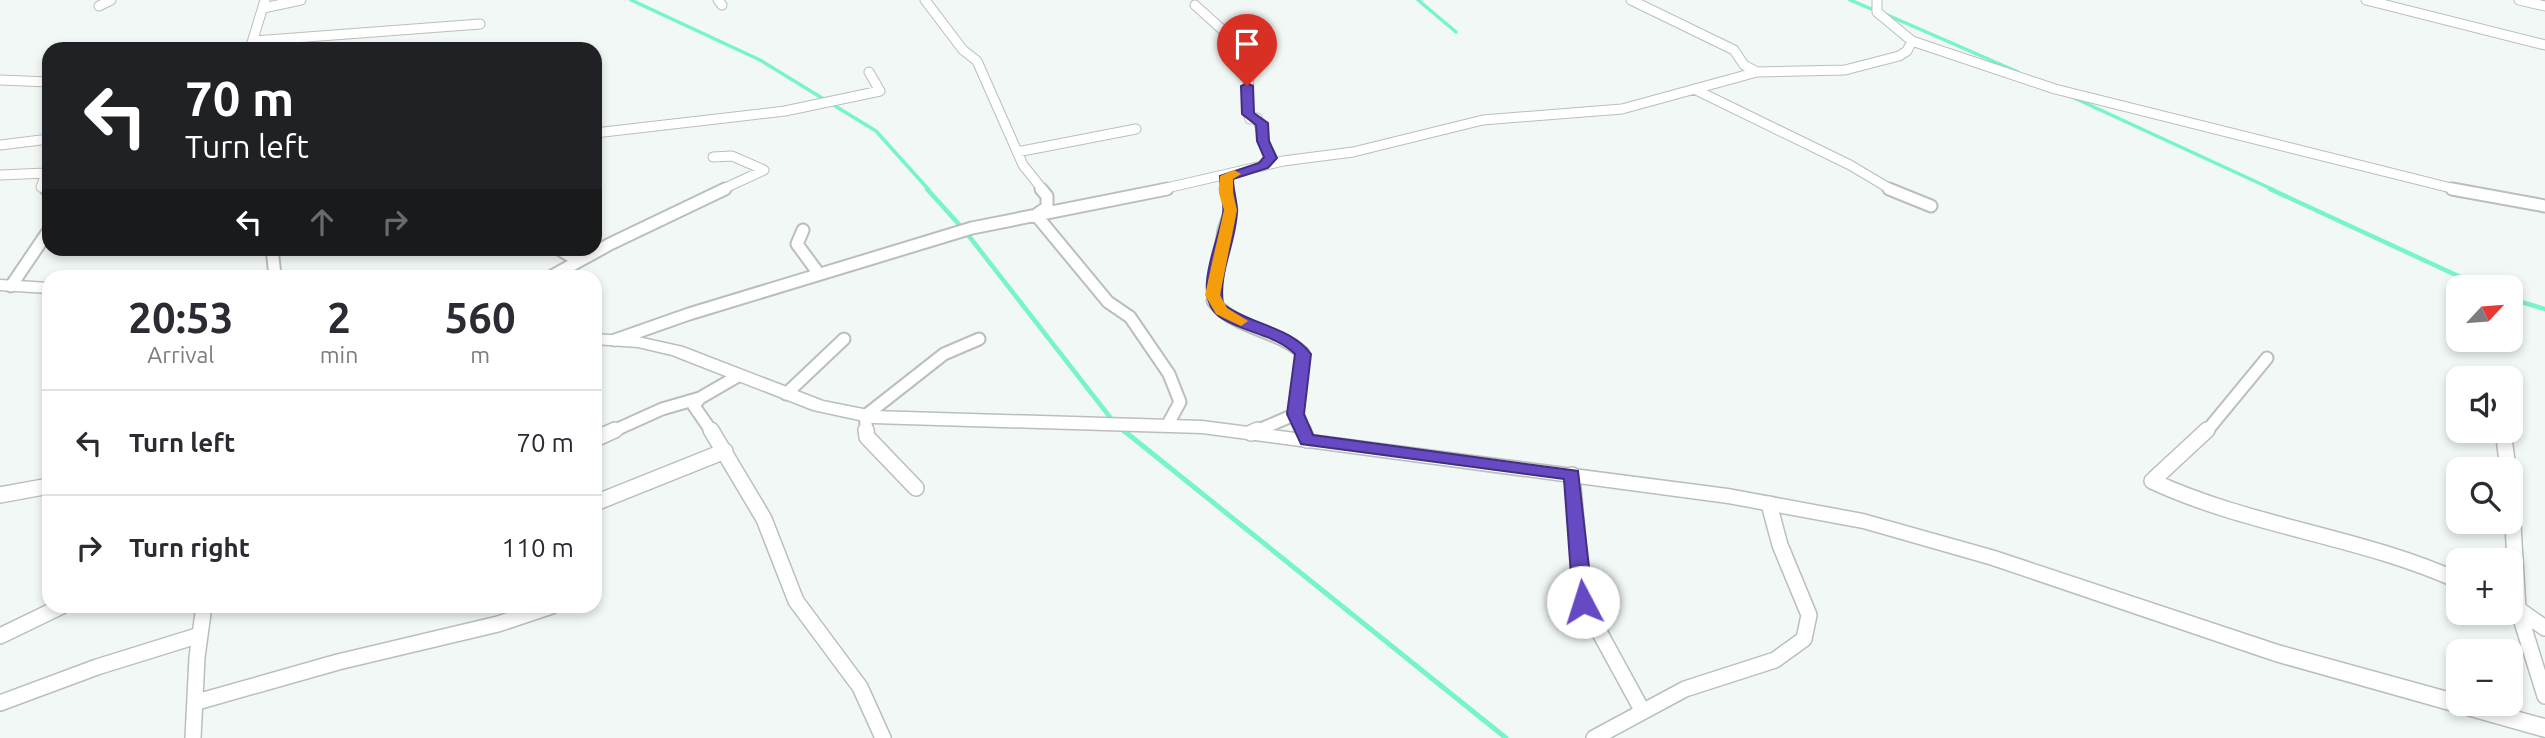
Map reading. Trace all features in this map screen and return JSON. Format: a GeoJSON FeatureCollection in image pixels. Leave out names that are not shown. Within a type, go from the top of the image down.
{"type":"FeatureCollection","features":[{"type":"Feature","properties":{"kind":"main road"},"geometry":{"type":"LineString","coordinates":[[6,285],[42,288]]}},
{"type":"Feature","properties":{"kind":"main road"},"geometry":{"type":"LineString","coordinates":[[605,339],[677,351],[786,394],[842,412],[865,416],[1168,424],[1572,475],[1769,504],[1863,521],[1994,558],[2276,653],[2545,728]]}},
{"type":"Feature","properties":{"kind":"street"},"geometry":{"type":"LineString","coordinates":[[99,6],[111,0]]}},
{"type":"Feature","properties":{"kind":"street"},"geometry":{"type":"LineString","coordinates":[[252,42],[264,4],[301,0]]}},
{"type":"Feature","properties":{"kind":"street"},"geometry":{"type":"LineString","coordinates":[[925,0],[963,50],[977,61],[1017,152],[1047,195],[1047,207],[1036,215]]}},
{"type":"Feature","properties":{"kind":"street"},"geometry":{"type":"LineString","coordinates":[[1630,0],[1734,50],[1742,58],[1744,65],[1757,72]]}},
{"type":"Feature","properties":{"kind":"street"},"geometry":{"type":"LineString","coordinates":[[1877,0],[1877,12],[1912,41],[2090,99],[2489,198],[2545,206]]}},
{"type":"Feature","properties":{"kind":"street"},"geometry":{"type":"LineString","coordinates":[[2366,0],[2545,45]]}},
{"type":"Feature","properties":{"kind":"street"},"geometry":{"type":"LineString","coordinates":[[2519,0],[2545,6]]}},
{"type":"Feature","properties":{"kind":"street"},"geometry":{"type":"LineString","coordinates":[[1195,5],[1249,54],[1248,114],[1262,126],[1263,141],[1270,158],[1263,166]]}},
{"type":"Feature","properties":{"kind":"street"},"geometry":{"type":"LineString","coordinates":[[284,42],[480,24]]}},
{"type":"Feature","properties":{"kind":"street"},"geometry":{"type":"LineString","coordinates":[[605,339],[819,274],[878,259],[972,228],[1227,176],[1263,166],[1364,150],[1483,120],[1622,109],[1757,72],[1845,70],[1899,56],[1912,45],[1912,41]]}},
{"type":"Feature","properties":{"kind":"street"},"geometry":{"type":"LineString","coordinates":[[602,132],[785,111],[880,91],[869,72]]}},
{"type":"Feature","properties":{"kind":"street"},"geometry":{"type":"LineString","coordinates":[[0,80],[42,82]]}},
{"type":"Feature","properties":{"kind":"street"},"geometry":{"type":"LineString","coordinates":[[1694,89],[1850,165],[1894,192],[1931,206]]}},
{"type":"Feature","properties":{"kind":"street"},"geometry":{"type":"LineString","coordinates":[[1017,152],[1136,129]]}},
{"type":"Feature","properties":{"kind":"street"},"geometry":{"type":"LineString","coordinates":[[0,145],[42,140]]}},
{"type":"Feature","properties":{"kind":"street"},"geometry":{"type":"LineString","coordinates":[[602,250],[764,170],[732,156],[713,157]]}},
{"type":"Feature","properties":{"kind":"street"},"geometry":{"type":"LineString","coordinates":[[0,175],[42,171]]}},
{"type":"Feature","properties":{"kind":"street"},"geometry":{"type":"LineString","coordinates":[[1227,176],[1226,193],[1231,210],[1224,230],[1213,301],[1228,316],[1292,342],[1303,354],[1296,414],[1307,440]]}},
{"type":"Feature","properties":{"kind":"street"},"geometry":{"type":"LineString","coordinates":[[1036,215],[1108,302],[1130,317],[1169,374],[1180,402],[1168,424]]}},
{"type":"Feature","properties":{"kind":"street"},"geometry":{"type":"LineString","coordinates":[[803,230],[797,244],[819,274]]}},
{"type":"Feature","properties":{"kind":"street"},"geometry":{"type":"LineString","coordinates":[[6,285],[42,240]]}},
{"type":"Feature","properties":{"kind":"street"},"geometry":{"type":"LineString","coordinates":[[571,256],[579,261]]}},
{"type":"Feature","properties":{"kind":"street"},"geometry":{"type":"LineString","coordinates":[[563,270],[589,256]]}},
{"type":"Feature","properties":{"kind":"street"},"geometry":{"type":"LineString","coordinates":[[786,394],[844,339]]}},
{"type":"Feature","properties":{"kind":"street"},"geometry":{"type":"LineString","coordinates":[[916,488],[867,437],[865,416],[944,354],[979,339]]}},
{"type":"Feature","properties":{"kind":"street"},"geometry":{"type":"LineString","coordinates":[[2267,358],[2205,433],[2152,481],[2172,492],[2256,518],[2386,551],[2446,576]]}},
{"type":"Feature","properties":{"kind":"street"},"geometry":{"type":"LineString","coordinates":[[602,436],[672,405],[700,398],[738,376]]}},
{"type":"Feature","properties":{"kind":"street"},"geometry":{"type":"LineString","coordinates":[[700,398],[694,407],[725,451],[764,519],[796,601],[860,687],[883,738]]}},
{"type":"Feature","properties":{"kind":"street"},"geometry":{"type":"LineString","coordinates":[[1251,433],[1296,414]]}},
{"type":"Feature","properties":{"kind":"street"},"geometry":{"type":"LineString","coordinates":[[602,500],[725,451]]}},
{"type":"Feature","properties":{"kind":"street"},"geometry":{"type":"LineString","coordinates":[[1572,475],[1583,602],[1642,710]]}},
{"type":"Feature","properties":{"kind":"street"},"geometry":{"type":"LineString","coordinates":[[0,495],[42,487]]}},
{"type":"Feature","properties":{"kind":"street"},"geometry":{"type":"LineString","coordinates":[[1594,738],[1642,710],[1705,680],[1774,660],[1804,639],[1809,615],[1780,545],[1769,504]]}},
{"type":"Feature","properties":{"kind":"street"},"geometry":{"type":"LineString","coordinates":[[0,636],[48,613]]}},
{"type":"Feature","properties":{"kind":"street"},"geometry":{"type":"LineString","coordinates":[[193,738],[203,613]]}},
{"type":"Feature","properties":{"kind":"street"},"geometry":{"type":"LineString","coordinates":[[197,702],[369,654],[498,624],[531,613]]}},
{"type":"Feature","properties":{"kind":"street"},"geometry":{"type":"LineString","coordinates":[[2523,613],[2545,628]]}},
{"type":"Feature","properties":{"kind":"street"},"geometry":{"type":"LineString","coordinates":[[2521,625],[2545,696]]}},
{"type":"Feature","properties":{"kind":"street"},"geometry":{"type":"LineString","coordinates":[[0,703],[97,667],[200,635]]}},
{"type":"Feature","properties":{"kind":"waterway"},"geometry":{"type":"LineString","coordinates":[[631,0],[760,60],[876,131],[929,190]]}},
{"type":"Feature","properties":{"kind":"waterway"},"geometry":{"type":"LineString","coordinates":[[1418,0],[1456,32]]}},
{"type":"Feature","properties":{"kind":"waterway"},"geometry":{"type":"LineString","coordinates":[[1850,0],[1876,11]]}},
{"type":"Feature","properties":{"kind":"waterway"},"geometry":{"type":"LineString","coordinates":[[1885,14],[2018,72]]}},
{"type":"Feature","properties":{"kind":"waterway"},"geometry":{"type":"LineString","coordinates":[[2070,96],[2274,190]]}},
{"type":"Feature","properties":{"kind":"waterway"},"geometry":{"type":"LineString","coordinates":[[927,189],[965,231],[1113,421]]}},
{"type":"Feature","properties":{"kind":"waterway"},"geometry":{"type":"LineString","coordinates":[[2270,189],[2456,275]]}},
{"type":"Feature","properties":{"kind":"waterway"},"geometry":{"type":"LineString","coordinates":[[2524,303],[2545,309]]}},
{"type":"Feature","properties":{"kind":"waterway"},"geometry":{"type":"LineString","coordinates":[[1119,427],[1125,432]]}},
{"type":"Feature","properties":{"kind":"waterway"},"geometry":{"type":"LineString","coordinates":[[1123,430],[1506,738]]}},
{"type":"Feature","properties":{"kind":"slow traffic"},"geometry":{"type":"LineString","coordinates":[[1234,174],[1227,176],[1226,193],[1231,210],[1224,230],[1213,301],[1228,316],[1241,321]]}},
{"type":"Feature","properties":{"kind":"route"},"geometry":{"type":"LineString","coordinates":[[1247,86],[1248,114],[1250,118],[1257,118],[1262,123],[1263,141],[1270,160],[1263,166],[1227,176],[1226,193],[1231,210],[1224,230],[1221,260],[1213,288],[1213,301],[1216,306],[1228,316],[1292,342],[1303,354],[1296,414],[1307,440],[1572,475],[1583,602]]}}]}
